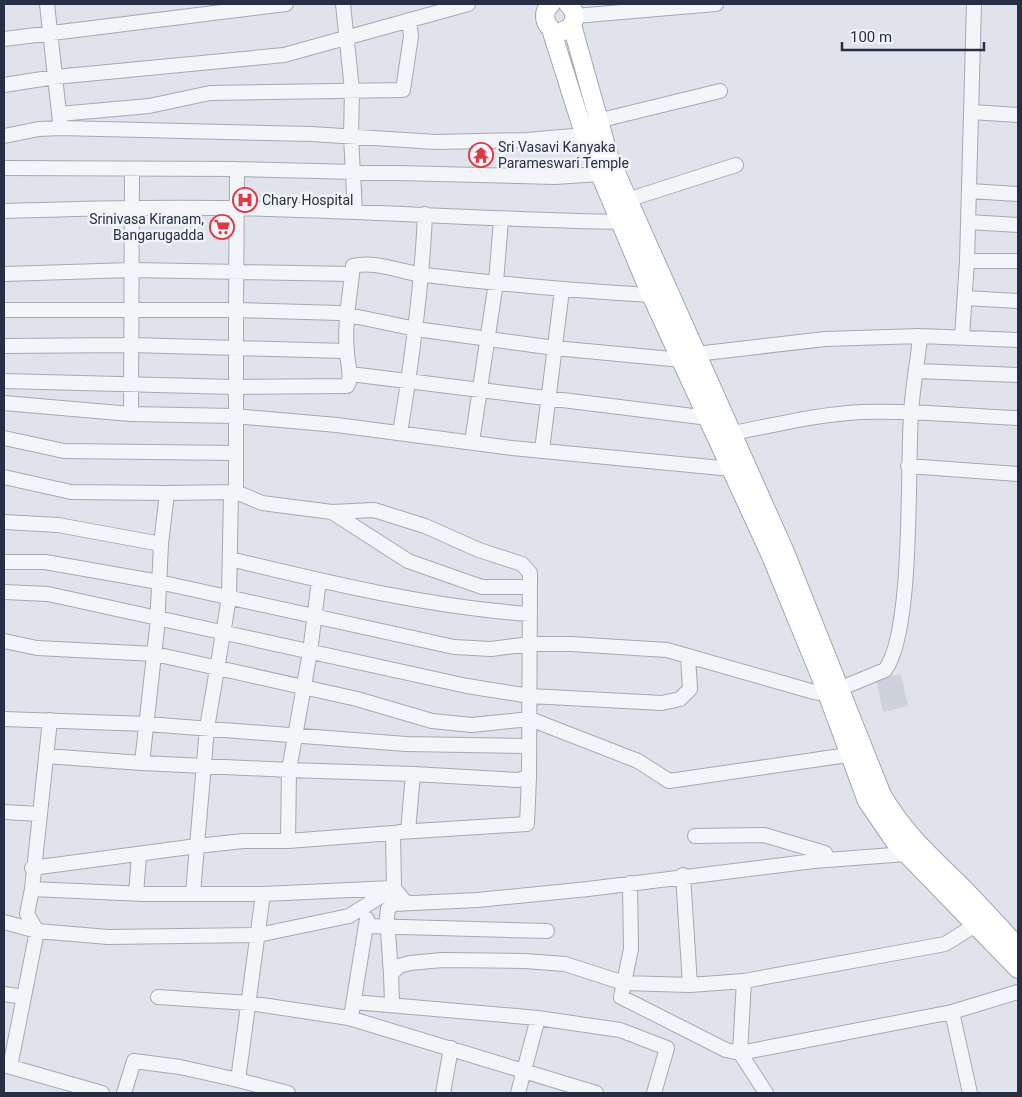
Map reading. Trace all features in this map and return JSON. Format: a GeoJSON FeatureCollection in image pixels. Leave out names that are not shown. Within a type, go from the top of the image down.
{"type":"FeatureCollection","features":[{"type":"Feature","properties":{"kind":"main road"},"geometry":{"type":"LineString","coordinates":[[548,5],[545,21],[551,29],[585,135],[600,174],[650,295],[733,433],[834,691],[848,755],[874,815],[906,854],[977,924],[1014,945]]}},
{"type":"Feature","properties":{"kind":"main road"},"geometry":{"type":"LineString","coordinates":[[551,29],[564,31],[572,15]]}},
{"type":"Feature","properties":{"kind":"main road"},"geometry":{"type":"LineString","coordinates":[[572,15],[597,121],[609,157],[689,357],[709,418],[834,691],[888,806],[919,845],[1014,945],[1018,969]]}},
{"type":"Feature","properties":{"kind":"street"},"geometry":{"type":"LineString","coordinates":[[47,4],[60,128]]}},
{"type":"Feature","properties":{"kind":"street"},"geometry":{"type":"LineString","coordinates":[[4,39],[51,35],[286,4]]}},
{"type":"Feature","properties":{"kind":"street"},"geometry":{"type":"LineString","coordinates":[[342,4],[352,90],[351,136],[355,212]]}},
{"type":"Feature","properties":{"kind":"street"},"geometry":{"type":"LineString","coordinates":[[4,85],[55,77],[284,55],[409,20],[431,9],[468,4]]}},
{"type":"Feature","properties":{"kind":"street"},"geometry":{"type":"LineString","coordinates":[[572,15],[716,4]]}},
{"type":"Feature","properties":{"kind":"street"},"geometry":{"type":"LineString","coordinates":[[962,338],[967,261],[974,4]]}},
{"type":"Feature","properties":{"kind":"street"},"geometry":{"type":"LineString","coordinates":[[59,114],[149,106],[210,93],[404,90],[411,36],[409,20]]}},
{"type":"Feature","properties":{"kind":"street"},"geometry":{"type":"LineString","coordinates":[[597,121],[720,90]]}},
{"type":"Feature","properties":{"kind":"street"},"geometry":{"type":"LineString","coordinates":[[972,112],[1018,116]]}},
{"type":"Feature","properties":{"kind":"street"},"geometry":{"type":"LineString","coordinates":[[4,136],[39,129],[60,128],[351,136],[436,142],[526,140],[585,135]]}},
{"type":"Feature","properties":{"kind":"street"},"geometry":{"type":"LineString","coordinates":[[627,200],[736,165]]}},
{"type":"Feature","properties":{"kind":"street"},"geometry":{"type":"LineString","coordinates":[[4,168],[237,169],[555,177],[600,174]]}},
{"type":"Feature","properties":{"kind":"street"},"geometry":{"type":"LineString","coordinates":[[130,414],[132,169]]}},
{"type":"Feature","properties":{"kind":"street"},"geometry":{"type":"LineString","coordinates":[[193,893],[207,728],[229,598],[236,453],[234,348],[237,169]]}},
{"type":"Feature","properties":{"kind":"street"},"geometry":{"type":"LineString","coordinates":[[969,191],[1018,194]]}},
{"type":"Feature","properties":{"kind":"street"},"geometry":{"type":"LineString","coordinates":[[4,211],[132,208],[237,209],[425,214],[502,220],[620,222]]}},
{"type":"Feature","properties":{"kind":"street"},"geometry":{"type":"LineString","coordinates":[[400,433],[416,330],[422,275],[425,214]]}},
{"type":"Feature","properties":{"kind":"street"},"geometry":{"type":"LineString","coordinates":[[472,442],[496,282],[502,220]]}},
{"type":"Feature","properties":{"kind":"street"},"geometry":{"type":"LineString","coordinates":[[968,222],[1018,225]]}},
{"type":"Feature","properties":{"kind":"street"},"geometry":{"type":"LineString","coordinates":[[967,261],[1018,261]]}},
{"type":"Feature","properties":{"kind":"street"},"geometry":{"type":"LineString","coordinates":[[4,381],[234,387],[347,386],[350,374],[346,350],[348,316],[353,266],[357,265],[382,267],[422,275],[562,290],[650,295]]}},
{"type":"Feature","properties":{"kind":"street"},"geometry":{"type":"LineString","coordinates":[[4,274],[132,270],[236,270],[352,274]]}},
{"type":"Feature","properties":{"kind":"street"},"geometry":{"type":"LineString","coordinates":[[542,450],[562,290]]}},
{"type":"Feature","properties":{"kind":"street"},"geometry":{"type":"LineString","coordinates":[[965,298],[1018,300]]}},
{"type":"Feature","properties":{"kind":"street"},"geometry":{"type":"LineString","coordinates":[[4,310],[236,310],[338,313],[416,330],[554,348],[689,357],[825,338],[920,336],[1018,340]]}},
{"type":"Feature","properties":{"kind":"street"},"geometry":{"type":"LineString","coordinates":[[4,562],[46,562],[158,582],[454,647],[491,650],[530,644],[667,650],[814,692],[834,691],[878,674],[891,663],[902,615],[906,566],[911,412],[920,336]]}},
{"type":"Feature","properties":{"kind":"street"},"geometry":{"type":"LineString","coordinates":[[4,346],[131,345],[346,350]]}},
{"type":"Feature","properties":{"kind":"street"},"geometry":{"type":"LineString","coordinates":[[917,372],[1018,375]]}},
{"type":"Feature","properties":{"kind":"street"},"geometry":{"type":"LineString","coordinates":[[350,374],[548,400],[709,418]]}},
{"type":"Feature","properties":{"kind":"street"},"geometry":{"type":"LineString","coordinates":[[4,403],[130,414],[234,416],[337,424],[542,450],[732,469]]}},
{"type":"Feature","properties":{"kind":"street"},"geometry":{"type":"LineString","coordinates":[[733,433],[800,420],[861,412],[911,412],[1018,418]]}},
{"type":"Feature","properties":{"kind":"street"},"geometry":{"type":"LineString","coordinates":[[4,438],[64,451],[236,453]]}},
{"type":"Feature","properties":{"kind":"street"},"geometry":{"type":"LineString","coordinates":[[908,466],[1018,474]]}},
{"type":"Feature","properties":{"kind":"street"},"geometry":{"type":"LineString","coordinates":[[4,477],[71,492],[233,492],[262,502],[332,512],[374,510],[425,526],[479,550],[522,564],[530,573],[530,719],[527,824],[288,841],[244,841],[32,868]]}},
{"type":"Feature","properties":{"kind":"street"},"geometry":{"type":"LineString","coordinates":[[142,764],[155,654],[158,582],[167,493]]}},
{"type":"Feature","properties":{"kind":"street"},"geometry":{"type":"LineString","coordinates":[[332,512],[408,561],[482,587],[530,588]]}},
{"type":"Feature","properties":{"kind":"street"},"geometry":{"type":"LineString","coordinates":[[4,522],[58,525],[161,544]]}},
{"type":"Feature","properties":{"kind":"street"},"geometry":{"type":"LineString","coordinates":[[230,559],[319,580],[474,610],[530,614]]}},
{"type":"Feature","properties":{"kind":"street"},"geometry":{"type":"LineString","coordinates":[[288,841],[289,770],[310,652],[319,580]]}},
{"type":"Feature","properties":{"kind":"street"},"geometry":{"type":"LineString","coordinates":[[4,592],[48,594],[467,686],[530,696],[662,703],[680,699],[690,689],[688,656]]}},
{"type":"Feature","properties":{"kind":"street"},"geometry":{"type":"LineString","coordinates":[[4,641],[37,648],[155,654],[356,698],[432,721],[472,726],[530,719],[638,761],[669,781],[848,755]]}},
{"type":"Feature","properties":{"kind":"street"},"geometry":{"type":"LineString","coordinates":[[4,719],[147,724],[406,744],[529,746]]}},
{"type":"Feature","properties":{"kind":"street"},"geometry":{"type":"LineString","coordinates":[[50,720],[32,868],[32,889],[27,914],[37,931],[24,997],[7,1066],[102,1093]]}},
{"type":"Feature","properties":{"kind":"street"},"geometry":{"type":"LineString","coordinates":[[46,756],[142,764],[413,774],[517,780],[529,777]]}},
{"type":"Feature","properties":{"kind":"street"},"geometry":{"type":"LineString","coordinates":[[408,831],[413,774]]}},
{"type":"Feature","properties":{"kind":"street"},"geometry":{"type":"LineString","coordinates":[[4,812],[39,814]]}},
{"type":"Feature","properties":{"kind":"street"},"geometry":{"type":"LineString","coordinates":[[393,833],[394,888],[406,903]]}},
{"type":"Feature","properties":{"kind":"street"},"geometry":{"type":"LineString","coordinates":[[695,836],[764,835],[825,853],[828,860]]}},
{"type":"Feature","properties":{"kind":"street"},"geometry":{"type":"LineString","coordinates":[[392,1003],[388,909],[393,904],[477,900],[630,883],[683,875],[906,854]]}},
{"type":"Feature","properties":{"kind":"street"},"geometry":{"type":"LineString","coordinates":[[136,894],[139,855]]}},
{"type":"Feature","properties":{"kind":"street"},"geometry":{"type":"LineString","coordinates":[[683,875],[690,985]]}},
{"type":"Feature","properties":{"kind":"street"},"geometry":{"type":"LineString","coordinates":[[630,883],[630,949],[621,997],[684,1031],[726,1050],[740,1053],[952,1012],[1018,992]]}},
{"type":"Feature","properties":{"kind":"street"},"geometry":{"type":"LineString","coordinates":[[32,889],[136,894],[263,894],[394,888]]}},
{"type":"Feature","properties":{"kind":"street"},"geometry":{"type":"LineString","coordinates":[[4,922],[37,931],[108,937],[259,928],[349,916],[394,888]]}},
{"type":"Feature","properties":{"kind":"street"},"geometry":{"type":"LineString","coordinates":[[238,1080],[263,894]]}},
{"type":"Feature","properties":{"kind":"street"},"geometry":{"type":"LineString","coordinates":[[349,1018],[354,1002],[366,922],[388,926],[547,931]]}},
{"type":"Feature","properties":{"kind":"street"},"geometry":{"type":"LineString","coordinates":[[392,974],[399,966],[418,962],[544,962],[565,964],[624,983],[690,985],[744,982],[945,944],[977,924]]}},
{"type":"Feature","properties":{"kind":"street"},"geometry":{"type":"LineString","coordinates":[[744,982],[740,1053],[766,1093]]}},
{"type":"Feature","properties":{"kind":"street"},"geometry":{"type":"LineString","coordinates":[[4,994],[24,997]]}},
{"type":"Feature","properties":{"kind":"street"},"geometry":{"type":"LineString","coordinates":[[158,997],[249,1003],[349,1018],[596,1093]]}},
{"type":"Feature","properties":{"kind":"street"},"geometry":{"type":"LineString","coordinates":[[354,1002],[392,1003],[538,1018],[620,1030],[667,1048],[654,1093]]}},
{"type":"Feature","properties":{"kind":"street"},"geometry":{"type":"LineString","coordinates":[[952,1012],[970,1093]]}},
{"type":"Feature","properties":{"kind":"street"},"geometry":{"type":"LineString","coordinates":[[518,1093],[538,1018]]}},
{"type":"Feature","properties":{"kind":"street"},"geometry":{"type":"LineString","coordinates":[[443,1093],[451,1048]]}},
{"type":"Feature","properties":{"kind":"street"},"geometry":{"type":"LineString","coordinates":[[124,1093],[134,1061],[180,1067],[288,1093]]}},
{"type":"Feature","properties":{"kind":"shaded area"},"geometry":{"type":"Polygon","coordinates":[[[901,674],[908,706],[883,712],[876,679],[901,674]]]}},
{"type":"Feature","properties":{"kind":"place","name":"Sri Vasavi Kanyaka Parameswari Temple"},"geometry":{"type":"Point","coordinates":[481,155]}},
{"type":"Feature","properties":{"kind":"place","name":"Chary Hospital"},"geometry":{"type":"Point","coordinates":[245,200]}},
{"type":"Feature","properties":{"kind":"place","name":"Srinivasa Kiranam, Bangarugadda"},"geometry":{"type":"Point","coordinates":[222,227]}}]}
